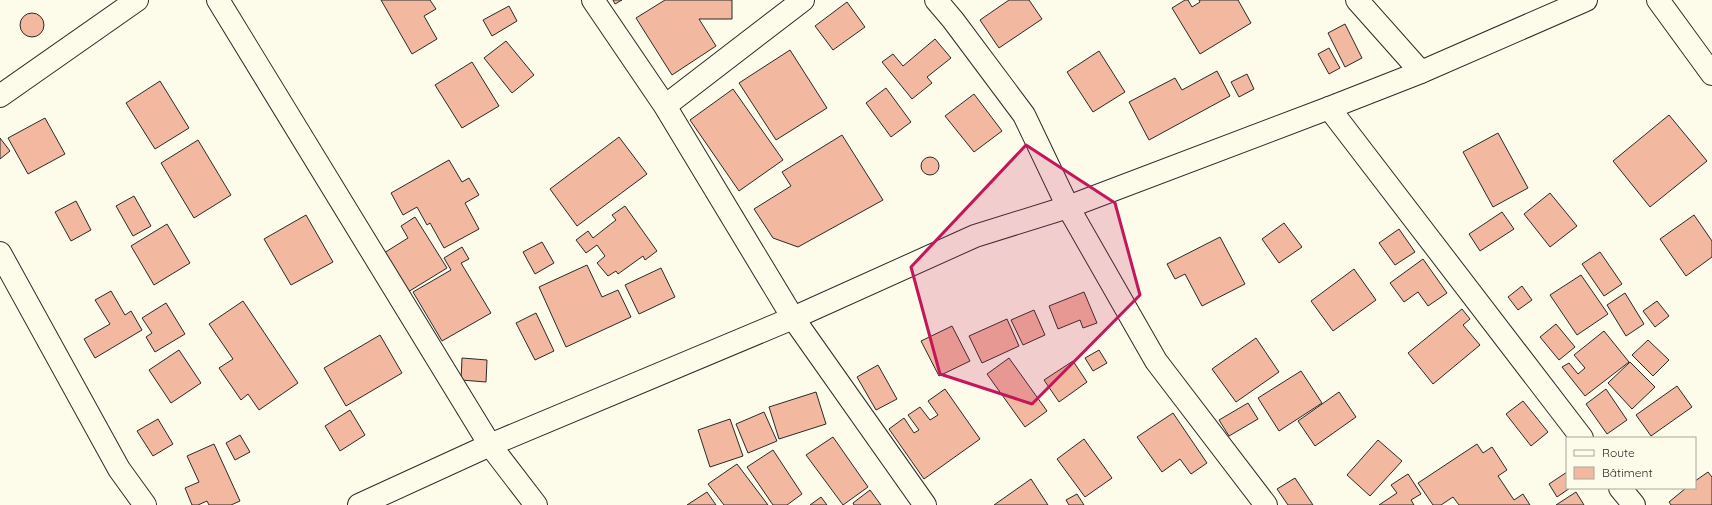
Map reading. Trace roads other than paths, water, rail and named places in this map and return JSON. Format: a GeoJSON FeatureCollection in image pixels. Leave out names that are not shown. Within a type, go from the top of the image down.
{"type":"FeatureCollection","features":[{"type":"Feature","properties":{"kind":"street"},"geometry":{"type":"LineString","coordinates":[[0,96],[137,0]]}},
{"type":"Feature","properties":{"kind":"street"},"geometry":{"type":"LineString","coordinates":[[218,0],[490,445],[536,505]]}},
{"type":"Feature","properties":{"kind":"street"},"geometry":{"type":"LineString","coordinates":[[594,0],[665,106],[793,318],[925,505]]}},
{"type":"Feature","properties":{"kind":"street"},"geometry":{"type":"LineString","coordinates":[[665,106],[803,0]]}},
{"type":"Feature","properties":{"kind":"street"},"geometry":{"type":"LineString","coordinates":[[936,0],[953,20],[1024,115],[1068,206],[1156,361],[1266,505]]}},
{"type":"Feature","properties":{"kind":"street"},"geometry":{"type":"LineString","coordinates":[[1357,0],[1421,72]]}},
{"type":"Feature","properties":{"kind":"street"},"geometry":{"type":"LineString","coordinates":[[359,505],[490,445],[793,318],[975,236],[1068,206],[1329,108],[1421,72],[1586,0]]}},
{"type":"Feature","properties":{"kind":"street"},"geometry":{"type":"LineString","coordinates":[[1658,0],[1712,74]]}},
{"type":"Feature","properties":{"kind":"street"},"geometry":{"type":"LineString","coordinates":[[1329,108],[1581,437]]}},
{"type":"Feature","properties":{"kind":"street"},"geometry":{"type":"LineString","coordinates":[[0,252],[119,469],[145,505]]}},
{"type":"Feature","properties":{"kind":"street"},"geometry":{"type":"LineString","coordinates":[[1621,489],[1634,505]]}}]}
